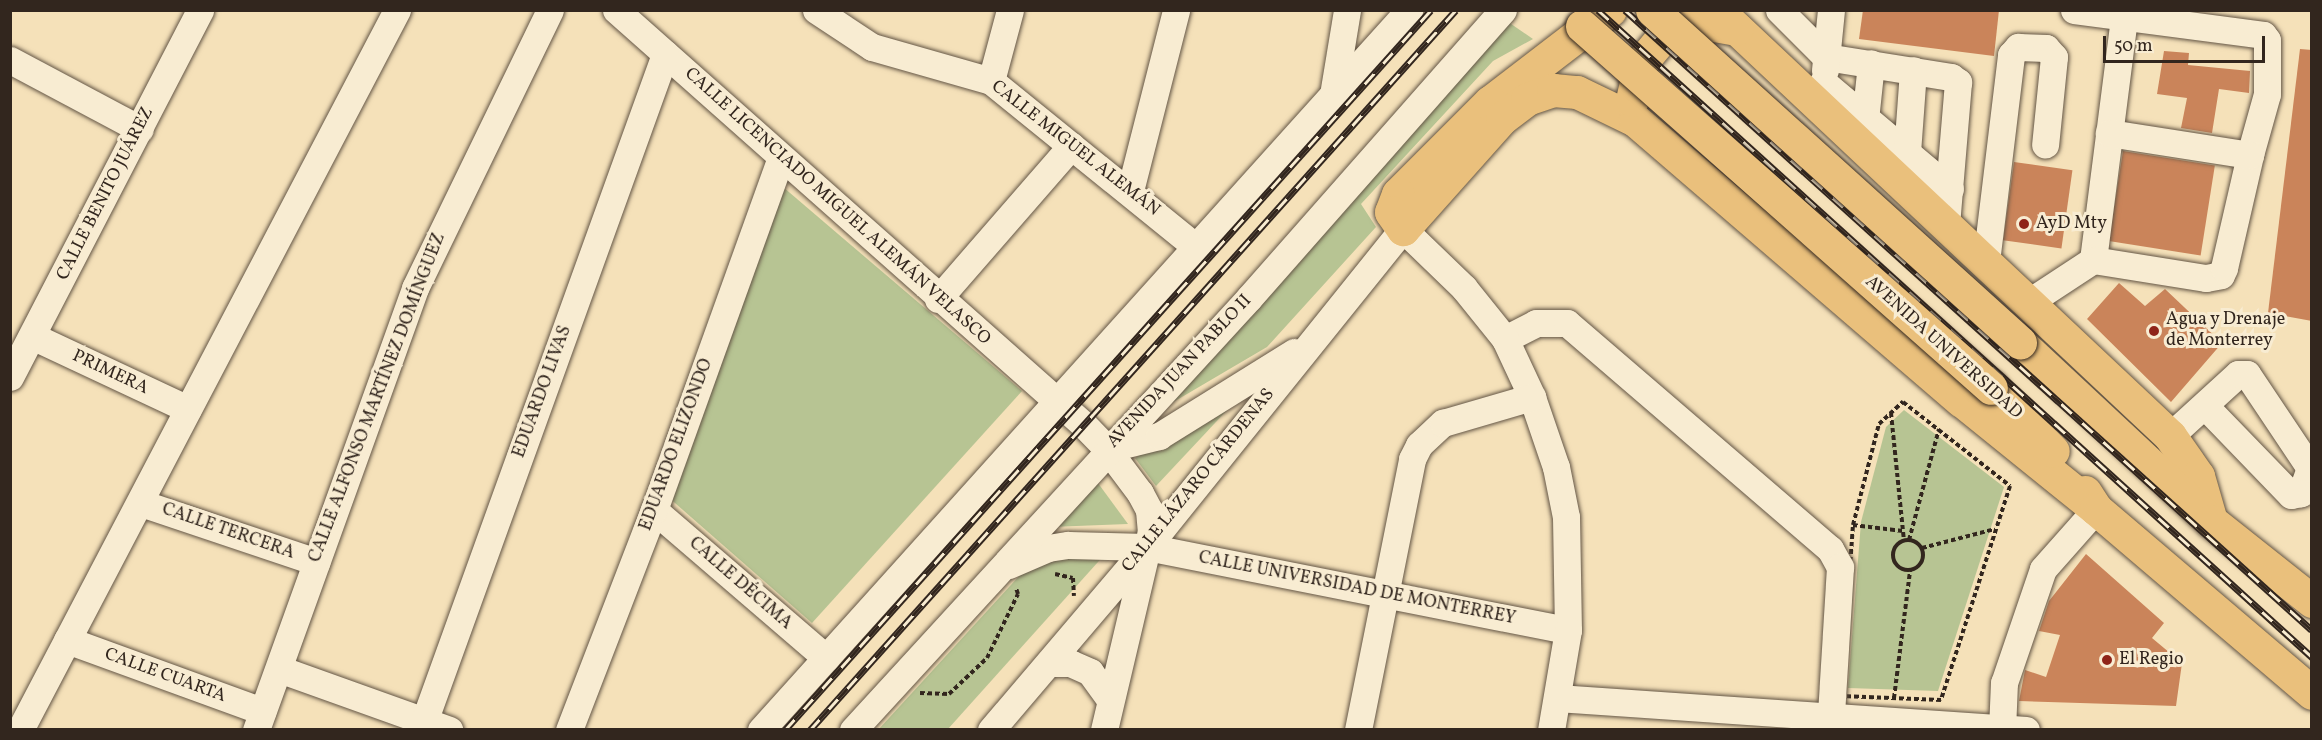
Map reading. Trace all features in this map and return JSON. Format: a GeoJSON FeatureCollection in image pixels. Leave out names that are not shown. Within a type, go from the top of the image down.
{"type":"FeatureCollection","features":[{"type":"Feature","properties":{"kind":"highway","name":"AVENIDA UNIVERSIDAD"},"geometry":{"type":"LineString","coordinates":[[1564,10],[1991,388],[2071,469],[2096,509],[2312,693]]}},
{"type":"Feature","properties":{"kind":"highway"},"geometry":{"type":"LineString","coordinates":[[1610,10],[1497,96],[1398,194],[1391,212],[1403,229],[1502,118],[1527,99],[1552,90],[1577,92],[1635,120],[1962,400],[2096,509]]}},
{"type":"Feature","properties":{"kind":"highway"},"geometry":{"type":"LineString","coordinates":[[1652,10],[2211,521],[2312,601]]}},
{"type":"Feature","properties":{"kind":"highway"},"geometry":{"type":"LineString","coordinates":[[1635,120],[1632,85],[1640,64],[1661,39],[1685,28],[1714,25],[1727,20],[1824,82],[1905,185],[2170,436],[2198,476],[2211,521]]}},
{"type":"Feature","properties":{"kind":"street","name":"CALLE BENITO JUÁREZ"},"geometry":{"type":"LineString","coordinates":[[10,377],[200,10]]}},
{"type":"Feature","properties":{"kind":"street"},"geometry":{"type":"LineString","coordinates":[[20,729],[141,503],[397,10]]}},
{"type":"Feature","properties":{"kind":"street","name":"CALLE ALFONSO MARTÍNEZ DOMÍNGUEZ"},"geometry":{"type":"LineString","coordinates":[[259,720],[415,288],[550,10]]}},
{"type":"Feature","properties":{"kind":"street","name":"CALLE LICENCIADO MIGUEL ALEMÁN VELASCO"},"geometry":{"type":"LineString","coordinates":[[616,10],[780,160],[1058,401],[1107,449],[1149,510],[1151,531],[1104,729]]}},
{"type":"Feature","properties":{"kind":"street","name":"CALLE MIGUEL ALEMÁN"},"geometry":{"type":"LineString","coordinates":[[816,10],[872,46],[992,81],[1195,246]]}},
{"type":"Feature","properties":{"kind":"street"},"geometry":{"type":"LineString","coordinates":[[992,81],[1010,10]]}},
{"type":"Feature","properties":{"kind":"street"},"geometry":{"type":"LineString","coordinates":[[1130,191],[1176,10]]}},
{"type":"Feature","properties":{"kind":"street"},"geometry":{"type":"LineString","coordinates":[[1334,95],[1347,10]]}},
{"type":"Feature","properties":{"kind":"street"},"geometry":{"type":"LineString","coordinates":[[761,729],[1409,10]]}},
{"type":"Feature","properties":{"kind":"street","name":"AVENIDA JUAN PABLO II"},"geometry":{"type":"LineString","coordinates":[[854,729],[1107,449],[1249,298],[1503,10]]}},
{"type":"Feature","properties":{"kind":"street"},"geometry":{"type":"LineString","coordinates":[[1779,10],[1824,82]]}},
{"type":"Feature","properties":{"kind":"street"},"geometry":{"type":"LineString","coordinates":[[1824,82],[1831,10]]}},
{"type":"Feature","properties":{"kind":"street"},"geometry":{"type":"LineString","coordinates":[[2029,302],[2093,260],[2206,278],[2221,275],[2267,94],[2267,40],[2259,33],[2207,19],[2074,10]]}},
{"type":"Feature","properties":{"kind":"street"},"geometry":{"type":"LineString","coordinates":[[2093,260],[2125,13]]}},
{"type":"Feature","properties":{"kind":"street"},"geometry":{"type":"LineString","coordinates":[[1986,262],[2011,55],[2018,47],[2046,48],[2054,57],[2044,145]]}},
{"type":"Feature","properties":{"kind":"street","name":"EDUARDO LIVAS"},"geometry":{"type":"LineString","coordinates":[[431,727],[665,54]]}},
{"type":"Feature","properties":{"kind":"street"},"geometry":{"type":"LineString","coordinates":[[10,60],[140,129]]}},
{"type":"Feature","properties":{"kind":"street"},"geometry":{"type":"LineString","coordinates":[[1824,82],[1871,63],[1952,77],[1959,87],[1946,224]]}},
{"type":"Feature","properties":{"kind":"street"},"geometry":{"type":"LineString","coordinates":[[1871,63],[1864,131],[1907,153],[1950,189]]}},
{"type":"Feature","properties":{"kind":"street"},"geometry":{"type":"LineString","coordinates":[[1905,185],[1913,70]]}},
{"type":"Feature","properties":{"kind":"street"},"geometry":{"type":"LineString","coordinates":[[2109,134],[2250,155]]}},
{"type":"Feature","properties":{"kind":"street"},"geometry":{"type":"LineString","coordinates":[[938,299],[1071,146]]}},
{"type":"Feature","properties":{"kind":"street","name":"EDUARDO ELIZONDO"},"geometry":{"type":"LineString","coordinates":[[569,729],[654,510],[780,160]]}},
{"type":"Feature","properties":{"kind":"street"},"geometry":{"type":"LineString","coordinates":[[1403,229],[1464,288],[1505,339],[1532,397],[1556,467],[1566,518],[1568,630],[1551,729]]}},
{"type":"Feature","properties":{"kind":"street","name":"CALLE LÁZARO CÁRDENAS"},"geometry":{"type":"LineString","coordinates":[[992,729],[1147,547],[1403,229]]}},
{"type":"Feature","properties":{"kind":"street"},"geometry":{"type":"LineString","coordinates":[[1505,339],[1536,322],[1567,323],[1830,549],[1840,567],[1831,723]]}},
{"type":"Feature","properties":{"kind":"street","name":"PRIMERA"},"geometry":{"type":"LineString","coordinates":[[32,336],[188,410]]}},
{"type":"Feature","properties":{"kind":"street"},"geometry":{"type":"LineString","coordinates":[[1107,449],[1159,436],[1311,341]]}},
{"type":"Feature","properties":{"kind":"street"},"geometry":{"type":"LineString","coordinates":[[1358,729],[1412,459],[1425,435],[1443,423],[1532,397]]}},
{"type":"Feature","properties":{"kind":"street"},"geometry":{"type":"LineString","coordinates":[[2170,436],[2205,406]]}},
{"type":"Feature","properties":{"kind":"street","name":"CALLE TERCERA"},"geometry":{"type":"LineString","coordinates":[[141,503],[316,562]]}},
{"type":"Feature","properties":{"kind":"street"},"geometry":{"type":"LineString","coordinates":[[1557,698],[1698,719],[2010,729],[2004,683],[2043,569],[2096,509]]}},
{"type":"Feature","properties":{"kind":"street","name":"CALLE DÉCIMA"},"geometry":{"type":"LineString","coordinates":[[654,510],[826,658]]}},
{"type":"Feature","properties":{"kind":"street","name":"CALLE UNIVERSIDAD DE MONTERREY"},"geometry":{"type":"LineString","coordinates":[[992,577],[1048,548],[1068,545],[1147,547],[1568,630]]}},
{"type":"Feature","properties":{"kind":"street","name":"CALLE CUARTA"},"geometry":{"type":"LineString","coordinates":[[67,640],[259,720]]}},
{"type":"Feature","properties":{"kind":"street"},"geometry":{"type":"LineString","coordinates":[[1048,663],[1070,663],[1084,669],[1100,682],[1110,700]]}},
{"type":"Feature","properties":{"kind":"street"},"geometry":{"type":"LineString","coordinates":[[279,669],[431,727]]}},
{"type":"Feature","properties":{"kind":"path"},"geometry":{"type":"LineString","coordinates":[[1904,402],[1939,429],[2010,486],[1941,700],[1841,696],[1853,525],[1879,424],[1904,402]]}},
{"type":"Feature","properties":{"kind":"path"},"geometry":{"type":"LineString","coordinates":[[1891,413],[1904,531],[1907,540],[1922,548],[1996,529]]}},
{"type":"Feature","properties":{"kind":"path"},"geometry":{"type":"LineString","coordinates":[[1922,548],[1922,562],[1910,570],[1901,568],[1894,561],[1896,546],[1907,540],[1939,429]]}},
{"type":"Feature","properties":{"kind":"path"},"geometry":{"type":"LineString","coordinates":[[1853,525],[1904,531]]}},
{"type":"Feature","properties":{"kind":"path"},"geometry":{"type":"LineString","coordinates":[[1893,698],[1910,570]]}},
{"type":"Feature","properties":{"kind":"path"},"geometry":{"type":"LineString","coordinates":[[1049,576],[1062,574],[1073,578],[1075,632]]}},
{"type":"Feature","properties":{"kind":"path"},"geometry":{"type":"LineString","coordinates":[[992,577],[1018,590]]}},
{"type":"Feature","properties":{"kind":"path"},"geometry":{"type":"LineString","coordinates":[[916,694],[949,694],[987,658],[1018,590],[1029,585]]}},
{"type":"Feature","properties":{"kind":"green space"},"geometry":{"type":"Polygon","coordinates":[[[1501,17],[1533,39],[1493,61],[1361,204],[1376,227],[1267,347],[1153,414],[1501,17]]]}},
{"type":"Feature","properties":{"kind":"green space"},"geometry":{"type":"Polygon","coordinates":[[[776,181],[1022,391],[812,623],[667,496],[776,181]]]}},
{"type":"Feature","properties":{"kind":"green space"},"geometry":{"type":"Polygon","coordinates":[[[1260,375],[1156,486],[1135,458],[1260,375]]]}},
{"type":"Feature","properties":{"kind":"green space"},"geometry":{"type":"Polygon","coordinates":[[[1904,410],[2004,487],[1938,691],[1848,688],[1861,522],[1886,427],[1904,410]]]}},
{"type":"Feature","properties":{"kind":"green space"},"geometry":{"type":"Polygon","coordinates":[[[1095,479],[1128,524],[1050,527],[1095,479]]]}},
{"type":"Feature","properties":{"kind":"green space"},"geometry":{"type":"Polygon","coordinates":[[[1042,551],[1107,552],[948,729],[878,730],[1042,551]]]}},
{"type":"Feature","properties":{"kind":"building"},"geometry":{"type":"Polygon","coordinates":[[[1863,10],[1999,10],[1994,56],[1859,39],[1863,10]]]}},
{"type":"Feature","properties":{"kind":"building"},"geometry":{"type":"Polygon","coordinates":[[[2300,49],[2312,50],[2312,321],[2268,313],[2300,49]]]}},
{"type":"Feature","properties":{"kind":"building"},"geometry":{"type":"Polygon","coordinates":[[[2164,51],[2189,53],[2188,65],[2250,71],[2249,93],[2219,89],[2212,133],[2181,128],[2187,98],[2157,94],[2164,51]]]}},
{"type":"Feature","properties":{"kind":"building"},"geometry":{"type":"Polygon","coordinates":[[[2123,151],[2215,166],[2201,255],[2109,241],[2123,151]]]}},
{"type":"Feature","properties":{"kind":"building"},"geometry":{"type":"Polygon","coordinates":[[[2014,162],[2072,170],[2061,248],[2003,240],[2014,162]]]}},
{"type":"Feature","properties":{"kind":"building","name":"Agua y Drenaje de Monterrey"},"geometry":{"type":"Polygon","coordinates":[[[2119,283],[2145,306],[2165,289],[2222,343],[2171,402],[2087,319],[2119,283]]]}},
{"type":"Feature","properties":{"kind":"building"},"geometry":{"type":"Polygon","coordinates":[[[2086,554],[2164,623],[2152,638],[2182,663],[2176,706],[2019,701],[2025,670],[2046,677],[2060,635],[2039,631],[2049,601],[2086,554]]]}},
{"type":"Feature","properties":{"kind":"railway"},"geometry":{"type":"LineString","coordinates":[[785,730],[1431,10]]}},
{"type":"Feature","properties":{"kind":"railway"},"geometry":{"type":"LineString","coordinates":[[810,730],[1456,10]]}},
{"type":"Feature","properties":{"kind":"railway"},"geometry":{"type":"LineString","coordinates":[[1598,10],[2312,657]]}},
{"type":"Feature","properties":{"kind":"railway"},"geometry":{"type":"LineString","coordinates":[[1625,10],[2312,630]]}},
{"type":"Feature","properties":{"kind":"place","name":"AyD Mty"},"geometry":{"type":"Point","coordinates":[2024,224]}},
{"type":"Feature","properties":{"kind":"place","name":"Agua y Drenaje de Monterrey"},"geometry":{"type":"Point","coordinates":[2154,331]}},
{"type":"Feature","properties":{"kind":"place","name":"El Regio"},"geometry":{"type":"Point","coordinates":[2107,660]}}]}
